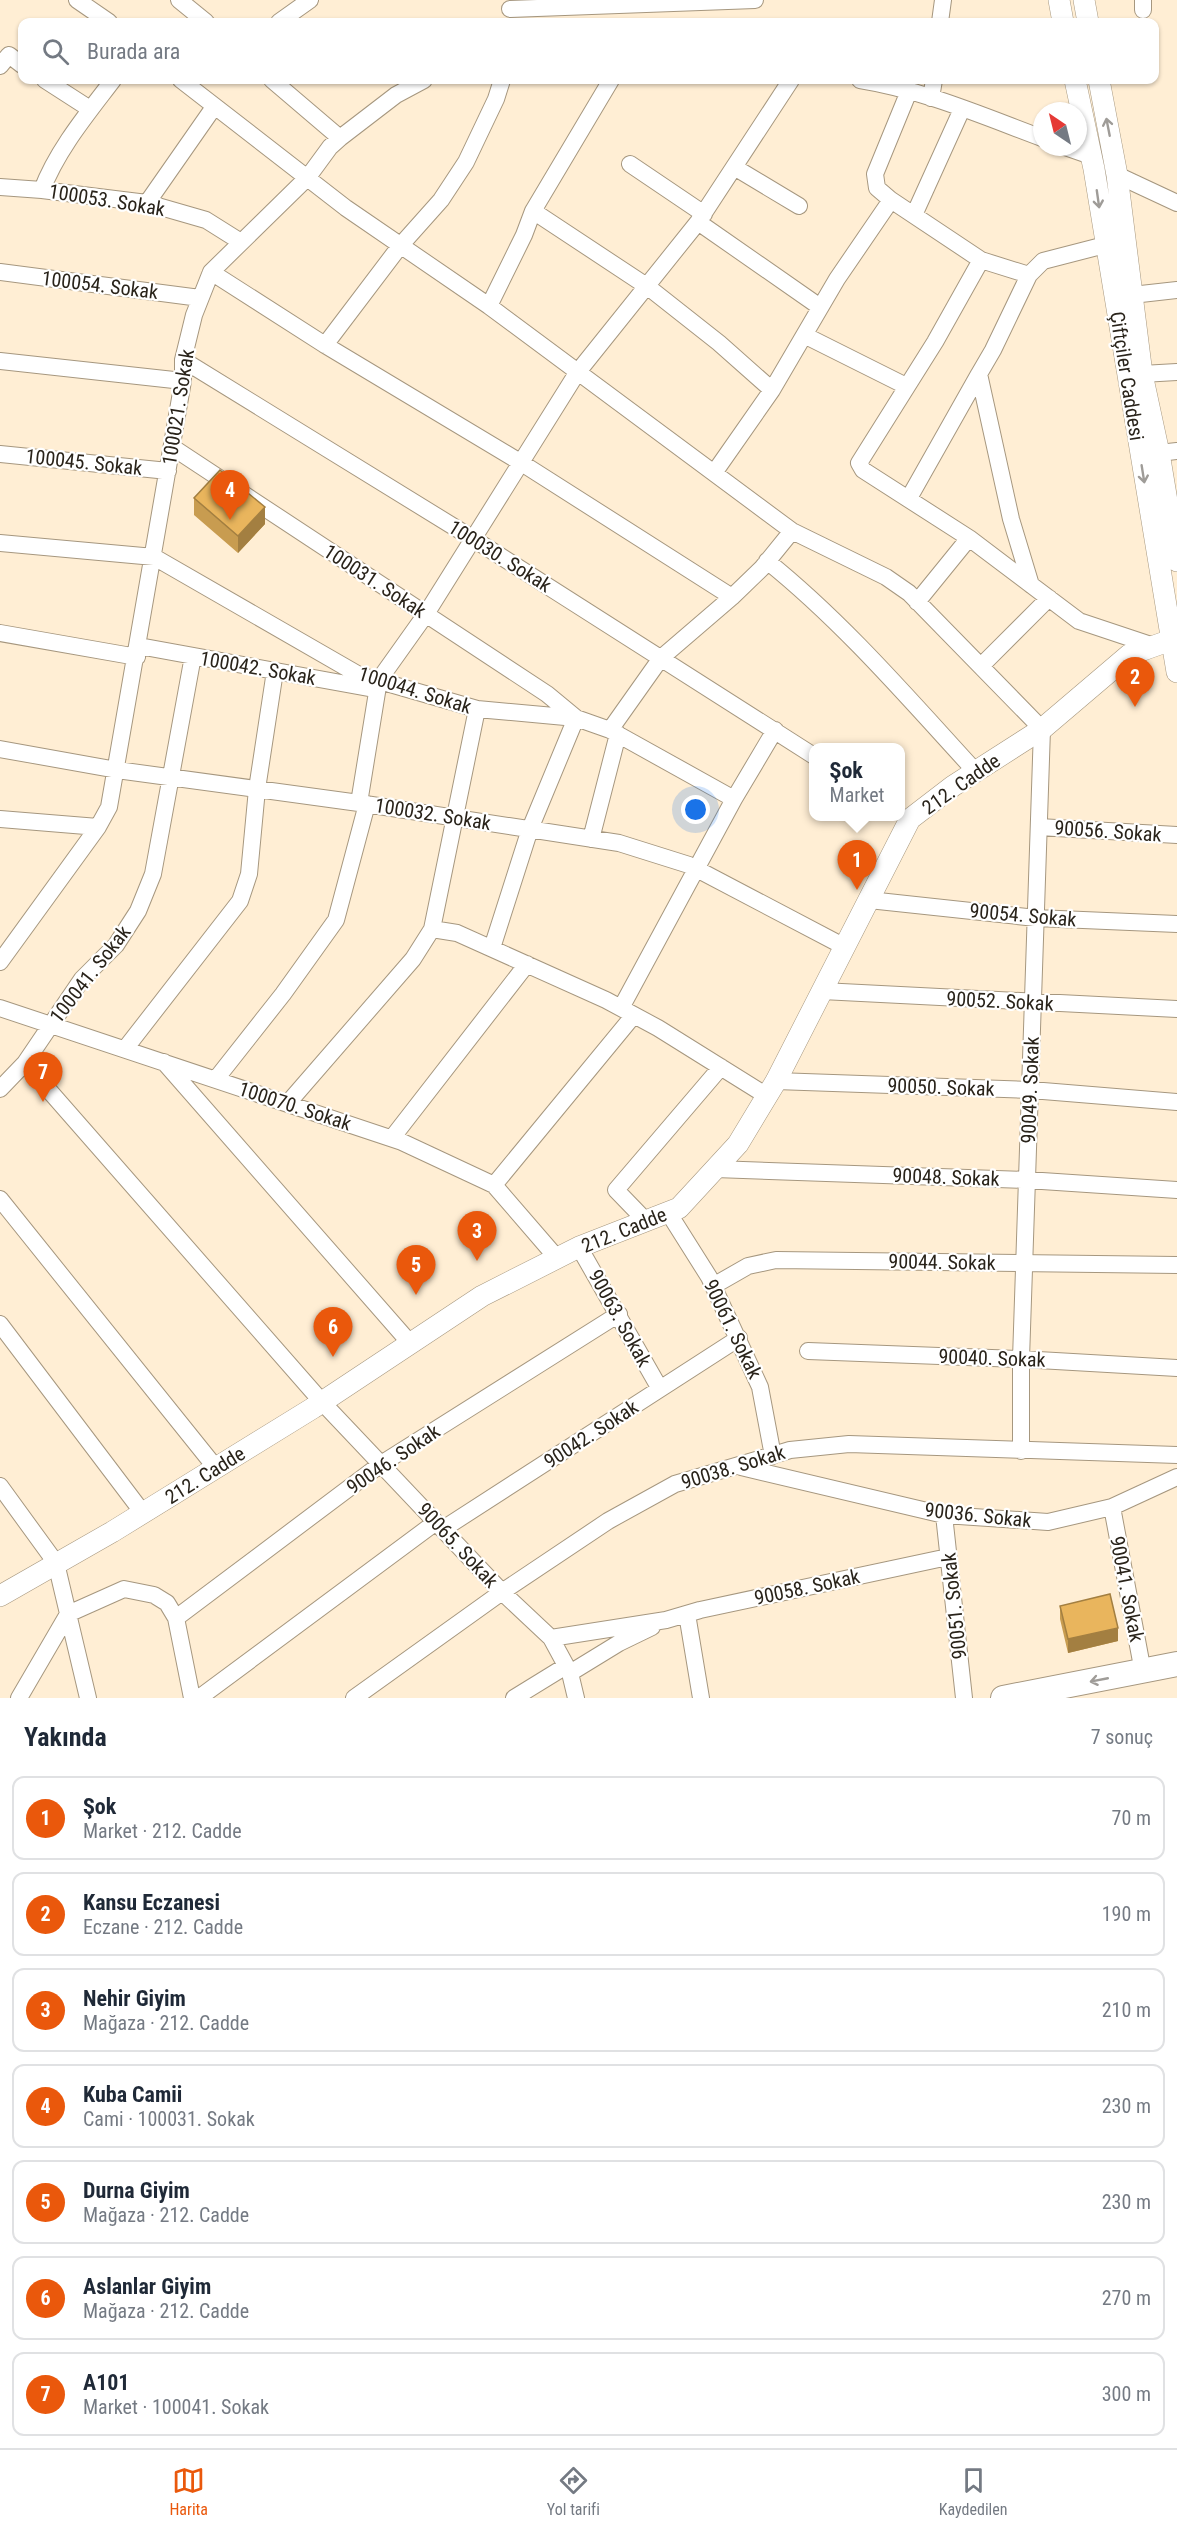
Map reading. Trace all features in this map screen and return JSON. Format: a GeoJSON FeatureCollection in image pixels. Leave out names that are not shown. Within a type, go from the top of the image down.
{"type":"FeatureCollection","features":[{"type":"Feature","properties":{"kind":"main road"},"geometry":{"type":"LineString","coordinates":[[1003,1698],[1177,1664]]}},
{"type":"Feature","properties":{"kind":"street"},"geometry":{"type":"LineString","coordinates":[[77,0],[102,18]]}},
{"type":"Feature","properties":{"kind":"street"},"geometry":{"type":"LineString","coordinates":[[179,0],[201,18]]}},
{"type":"Feature","properties":{"kind":"street"},"geometry":{"type":"LineString","coordinates":[[285,18],[310,0]]}},
{"type":"Feature","properties":{"kind":"street"},"geometry":{"type":"LineString","coordinates":[[510,11],[755,0]]}},
{"type":"Feature","properties":{"kind":"street"},"geometry":{"type":"LineString","coordinates":[[941,18],[943,0]]}},
{"type":"Feature","properties":{"kind":"street"},"geometry":{"type":"LineString","coordinates":[[1059,0],[1062,18]]}},
{"type":"Feature","properties":{"kind":"street"},"geometry":{"type":"LineString","coordinates":[[1084,0],[1087,18]]}},
{"type":"Feature","properties":{"kind":"street"},"geometry":{"type":"LineString","coordinates":[[51,84],[90,110]]}},
{"type":"Feature","properties":{"kind":"street"},"geometry":{"type":"LineString","coordinates":[[42,190],[47,175],[90,110],[111,84]]}},
{"type":"Feature","properties":{"kind":"street"},"geometry":{"type":"LineString","coordinates":[[186,84],[346,208],[489,306],[792,531],[886,577],[917,602],[1042,729]]}},
{"type":"Feature","properties":{"kind":"street"},"geometry":{"type":"LineString","coordinates":[[277,84],[340,138]]}},
{"type":"Feature","properties":{"kind":"street","name":"100021. Sokak"},"geometry":{"type":"LineString","coordinates":[[0,963],[98,827],[109,807],[154,557],[183,381],[183,360],[200,298],[211,272],[308,177],[330,147],[396,95],[417,84]]}},
{"type":"Feature","properties":{"kind":"street"},"geometry":{"type":"LineString","coordinates":[[325,345],[400,246],[441,200],[466,162],[501,84]]}},
{"type":"Feature","properties":{"kind":"street"},"geometry":{"type":"LineString","coordinates":[[489,306],[524,234],[532,211],[609,84]]}},
{"type":"Feature","properties":{"kind":"street"},"geometry":{"type":"LineString","coordinates":[[216,1079],[283,994],[336,920],[363,804],[378,685],[426,614],[577,373],[701,218],[787,84]]}},
{"type":"Feature","properties":{"kind":"street"},"geometry":{"type":"LineString","coordinates":[[878,84],[931,98],[1033,135]]}},
{"type":"Feature","properties":{"kind":"street"},"geometry":{"type":"LineString","coordinates":[[931,98],[933,84]]}},
{"type":"Feature","properties":{"kind":"street","name":"Çiftçiler Caddesi"},"geometry":{"type":"LineString","coordinates":[[1076,84],[1091,156],[1167,642],[1177,672]]}},
{"type":"Feature","properties":{"kind":"street","name":"Çiftçiler Caddesi"},"geometry":{"type":"LineString","coordinates":[[1100,84],[1117,175],[1142,374],[1168,452],[1177,561]]}},
{"type":"Feature","properties":{"kind":"street"},"geometry":{"type":"LineString","coordinates":[[909,91],[875,174],[877,188],[891,200],[981,260],[1029,275]]}},
{"type":"Feature","properties":{"kind":"street"},"geometry":{"type":"LineString","coordinates":[[147,203],[214,107]]}},
{"type":"Feature","properties":{"kind":"street"},"geometry":{"type":"LineString","coordinates":[[914,215],[962,109]]}},
{"type":"Feature","properties":{"kind":"street"},"geometry":{"type":"LineString","coordinates":[[1087,155],[1091,156]]}},
{"type":"Feature","properties":{"kind":"street"},"geometry":{"type":"LineString","coordinates":[[630,164],[820,307]]}},
{"type":"Feature","properties":{"kind":"street"},"geometry":{"type":"LineString","coordinates":[[734,166],[798,206]]}},
{"type":"Feature","properties":{"kind":"street"},"geometry":{"type":"LineString","coordinates":[[1117,175],[1177,203]]}},
{"type":"Feature","properties":{"kind":"street","name":"100053. Sokak"},"geometry":{"type":"LineString","coordinates":[[0,187],[147,203],[206,220],[242,242]]}},
{"type":"Feature","properties":{"kind":"street"},"geometry":{"type":"LineString","coordinates":[[714,473],[772,390],[806,336],[820,307],[891,200]]}},
{"type":"Feature","properties":{"kind":"street"},"geometry":{"type":"LineString","coordinates":[[532,211],[648,287],[719,343],[772,390]]}},
{"type":"Feature","properties":{"kind":"street"},"geometry":{"type":"LineString","coordinates":[[909,498],[993,350],[1029,275],[1043,261],[1105,245]]}},
{"type":"Feature","properties":{"kind":"street"},"geometry":{"type":"LineString","coordinates":[[981,260],[935,342],[859,463],[863,470],[969,538],[1079,621],[1167,642]]}},
{"type":"Feature","properties":{"kind":"street","name":"100054. Sokak"},"geometry":{"type":"LineString","coordinates":[[0,272],[200,298]]}},
{"type":"Feature","properties":{"kind":"street"},"geometry":{"type":"LineString","coordinates":[[211,272],[325,345],[520,462],[732,597]]}},
{"type":"Feature","properties":{"kind":"street"},"geometry":{"type":"LineString","coordinates":[[1132,295],[1177,290]]}},
{"type":"Feature","properties":{"kind":"street"},"geometry":{"type":"LineString","coordinates":[[806,336],[906,386]]}},
{"type":"Feature","properties":{"kind":"street","name":"100030. Sokak"},"geometry":{"type":"LineString","coordinates":[[183,360],[472,538],[809,753]]}},
{"type":"Feature","properties":{"kind":"street"},"geometry":{"type":"LineString","coordinates":[[0,361],[183,381]]}},
{"type":"Feature","properties":{"kind":"street"},"geometry":{"type":"LineString","coordinates":[[1142,374],[1177,372]]}},
{"type":"Feature","properties":{"kind":"street"},"geometry":{"type":"LineString","coordinates":[[979,374],[1011,519],[1031,585]]}},
{"type":"Feature","properties":{"kind":"street","name":"100031. Sokak"},"geometry":{"type":"LineString","coordinates":[[172,447],[547,694],[576,718]]}},
{"type":"Feature","properties":{"kind":"street","name":"100045. Sokak"},"geometry":{"type":"LineString","coordinates":[[0,454],[168,471]]}},
{"type":"Feature","properties":{"kind":"street"},"geometry":{"type":"LineString","coordinates":[[591,839],[614,732],[661,658],[732,597],[792,531]]}},
{"type":"Feature","properties":{"kind":"street"},"geometry":{"type":"LineString","coordinates":[[917,602],[969,538]]}},
{"type":"Feature","properties":{"kind":"street","name":"100044. Sokak"},"geometry":{"type":"LineString","coordinates":[[0,543],[154,557],[378,685],[477,709],[576,718],[614,732],[734,799]]}},
{"type":"Feature","properties":{"kind":"street"},"geometry":{"type":"LineString","coordinates":[[767,561],[798,586],[859,645],[976,772]]}},
{"type":"Feature","properties":{"kind":"street"},"geometry":{"type":"LineString","coordinates":[[981,666],[1048,598]]}},
{"type":"Feature","properties":{"kind":"street","name":"100042. Sokak"},"geometry":{"type":"LineString","coordinates":[[0,633],[193,656],[274,671],[378,685]]}},
{"type":"Feature","properties":{"kind":"street","name":"212. Cadde"},"geometry":{"type":"LineString","coordinates":[[905,816],[1042,729],[1129,655],[1167,642]]}},
{"type":"Feature","properties":{"kind":"street","name":"100041. Sokak"},"geometry":{"type":"LineString","coordinates":[[0,1089],[25,1063],[82,979],[116,945],[138,911],[153,874],[193,656]]}},
{"type":"Feature","properties":{"kind":"street"},"geometry":{"type":"LineString","coordinates":[[126,1049],[240,901],[249,874],[257,789],[274,671]]}},
{"type":"Feature","properties":{"kind":"street"},"geometry":{"type":"LineString","coordinates":[[288,1103],[413,959],[432,929],[477,709]]}},
{"type":"Feature","properties":{"kind":"street"},"geometry":{"type":"LineString","coordinates":[[492,948],[530,829],[576,718]]}},
{"type":"Feature","properties":{"kind":"street","name":"90049. Sokak"},"geometry":{"type":"LineString","coordinates":[[1022,1451],[1021,1359],[1042,729]]}},
{"type":"Feature","properties":{"kind":"street"},"geometry":{"type":"LineString","coordinates":[[494,1185],[628,1012],[696,868],[775,730]]}},
{"type":"Feature","properties":{"kind":"street","name":"100032. Sokak"},"geometry":{"type":"LineString","coordinates":[[0,749],[117,770],[454,817],[619,843],[696,868],[845,947]]}},
{"type":"Feature","properties":{"kind":"street"},"geometry":{"type":"LineString","coordinates":[[0,819],[98,827]]}},
{"type":"Feature","properties":{"kind":"street","name":"212. Cadde"},"geometry":{"type":"LineString","coordinates":[[0,1596],[216,1468],[322,1402],[482,1296],[579,1247],[679,1208],[738,1144],[772,1088],[869,900],[903,821]]}},
{"type":"Feature","properties":{"kind":"street","name":"90056. Sokak"},"geometry":{"type":"LineString","coordinates":[[1039,827],[1177,835]]}},
{"type":"Feature","properties":{"kind":"street","name":"90054. Sokak"},"geometry":{"type":"LineString","coordinates":[[869,900],[1036,918],[1177,924]]}},
{"type":"Feature","properties":{"kind":"street"},"geometry":{"type":"LineString","coordinates":[[432,929],[458,933],[527,964],[628,1012],[721,1067],[772,1088]]}},
{"type":"Feature","properties":{"kind":"street"},"geometry":{"type":"LineString","coordinates":[[392,1138],[527,964]]}},
{"type":"Feature","properties":{"kind":"street","name":"90052. Sokak"},"geometry":{"type":"LineString","coordinates":[[822,990],[1177,1009]]}},
{"type":"Feature","properties":{"kind":"street","name":"100070. Sokak"},"geometry":{"type":"LineString","coordinates":[[0,1008],[392,1138],[494,1185],[557,1258]]}},
{"type":"Feature","properties":{"kind":"street"},"geometry":{"type":"LineString","coordinates":[[163,1062],[410,1343]]}},
{"type":"Feature","properties":{"kind":"street","name":"90065. Sokak"},"geometry":{"type":"LineString","coordinates":[[25,1063],[322,1402],[502,1592],[551,1638],[568,1670],[576,1698]]}},
{"type":"Feature","properties":{"kind":"street"},"geometry":{"type":"LineString","coordinates":[[646,1221],[616,1190],[721,1067]]}},
{"type":"Feature","properties":{"kind":"street","name":"90050. Sokak"},"geometry":{"type":"LineString","coordinates":[[772,1088],[1031,1090],[1177,1102]]}},
{"type":"Feature","properties":{"kind":"street","name":"90048. Sokak"},"geometry":{"type":"LineString","coordinates":[[715,1169],[1027,1180],[1177,1190]]}},
{"type":"Feature","properties":{"kind":"street"},"geometry":{"type":"LineString","coordinates":[[0,1199],[216,1468]]}},
{"type":"Feature","properties":{"kind":"street","name":"90061. Sokak"},"geometry":{"type":"LineString","coordinates":[[668,1212],[713,1286],[760,1387],[772,1456]]}},
{"type":"Feature","properties":{"kind":"street","name":"90063. Sokak"},"geometry":{"type":"LineString","coordinates":[[579,1247],[660,1389]]}},
{"type":"Feature","properties":{"kind":"street","name":"90044. Sokak"},"geometry":{"type":"LineString","coordinates":[[713,1286],[748,1266],[776,1260],[1177,1265]]}},
{"type":"Feature","properties":{"kind":"street","name":"90046. Sokak"},"geometry":{"type":"LineString","coordinates":[[176,1618],[381,1464],[619,1314]]}},
{"type":"Feature","properties":{"kind":"street"},"geometry":{"type":"LineString","coordinates":[[0,1324],[143,1513]]}},
{"type":"Feature","properties":{"kind":"street","name":"90042. Sokak"},"geometry":{"type":"LineString","coordinates":[[199,1698],[439,1526],[739,1338]]}},
{"type":"Feature","properties":{"kind":"street","name":"90040. Sokak"},"geometry":{"type":"LineString","coordinates":[[808,1351],[1021,1359],[1177,1368]]}},
{"type":"Feature","properties":{"kind":"street","name":"90038. Sokak"},"geometry":{"type":"LineString","coordinates":[[354,1698],[502,1592],[608,1521],[675,1484],[740,1467],[790,1450],[849,1444],[1177,1455]]}},
{"type":"Feature","properties":{"kind":"street","name":"90036. Sokak"},"geometry":{"type":"LineString","coordinates":[[740,1467],[944,1515],[1048,1522],[1112,1507],[1177,1477]]}},
{"type":"Feature","properties":{"kind":"street"},"geometry":{"type":"LineString","coordinates":[[0,1486],[56,1563],[88,1698]]}},
{"type":"Feature","properties":{"kind":"street","name":"90041. Sokak"},"geometry":{"type":"LineString","coordinates":[[1112,1507],[1143,1672]]}},
{"type":"Feature","properties":{"kind":"street","name":"90051. Sokak"},"geometry":{"type":"LineString","coordinates":[[944,1515],[964,1698]]}},
{"type":"Feature","properties":{"kind":"street","name":"90058. Sokak"},"geometry":{"type":"LineString","coordinates":[[551,1638],[666,1620],[948,1557]]}},
{"type":"Feature","properties":{"kind":"street"},"geometry":{"type":"LineString","coordinates":[[19,1698],[68,1614],[124,1589],[154,1595],[167,1603],[176,1618],[192,1698]]}},
{"type":"Feature","properties":{"kind":"street"},"geometry":{"type":"LineString","coordinates":[[687,1614],[701,1698]]}},
{"type":"Feature","properties":{"kind":"street","name":"90058. Sokak"},"geometry":{"type":"LineString","coordinates":[[514,1698],[666,1620]]}},
{"type":"Feature","properties":{"kind":"building"},"geometry":{"type":"Polygon","coordinates":[[[220,470],[265,507],[238,536],[194,498],[220,470]]]}},
{"type":"Feature","properties":{"kind":"building"},"geometry":{"type":"Polygon","coordinates":[[[1110,1594],[1118,1628],[1068,1639],[1060,1606],[1110,1594]]]}},
{"type":"Feature","properties":{"kind":"place","name":"Kuba Camii"},"geometry":{"type":"Point","coordinates":[230,520]}},
{"type":"Feature","properties":{"kind":"place","name":"Kansu Eczanesi"},"geometry":{"type":"Point","coordinates":[1135,707]}},
{"type":"Feature","properties":{"kind":"place","name":"Şok"},"geometry":{"type":"Point","coordinates":[857,890]}},
{"type":"Feature","properties":{"kind":"place","name":"A101"},"geometry":{"type":"Point","coordinates":[43,1102]}},
{"type":"Feature","properties":{"kind":"place","name":"Nehir Giyim"},"geometry":{"type":"Point","coordinates":[477,1261]}},
{"type":"Feature","properties":{"kind":"place","name":"Durna Giyim"},"geometry":{"type":"Point","coordinates":[416,1295]}},
{"type":"Feature","properties":{"kind":"place","name":"Aslanlar Giyim"},"geometry":{"type":"Point","coordinates":[333,1357]}}]}
